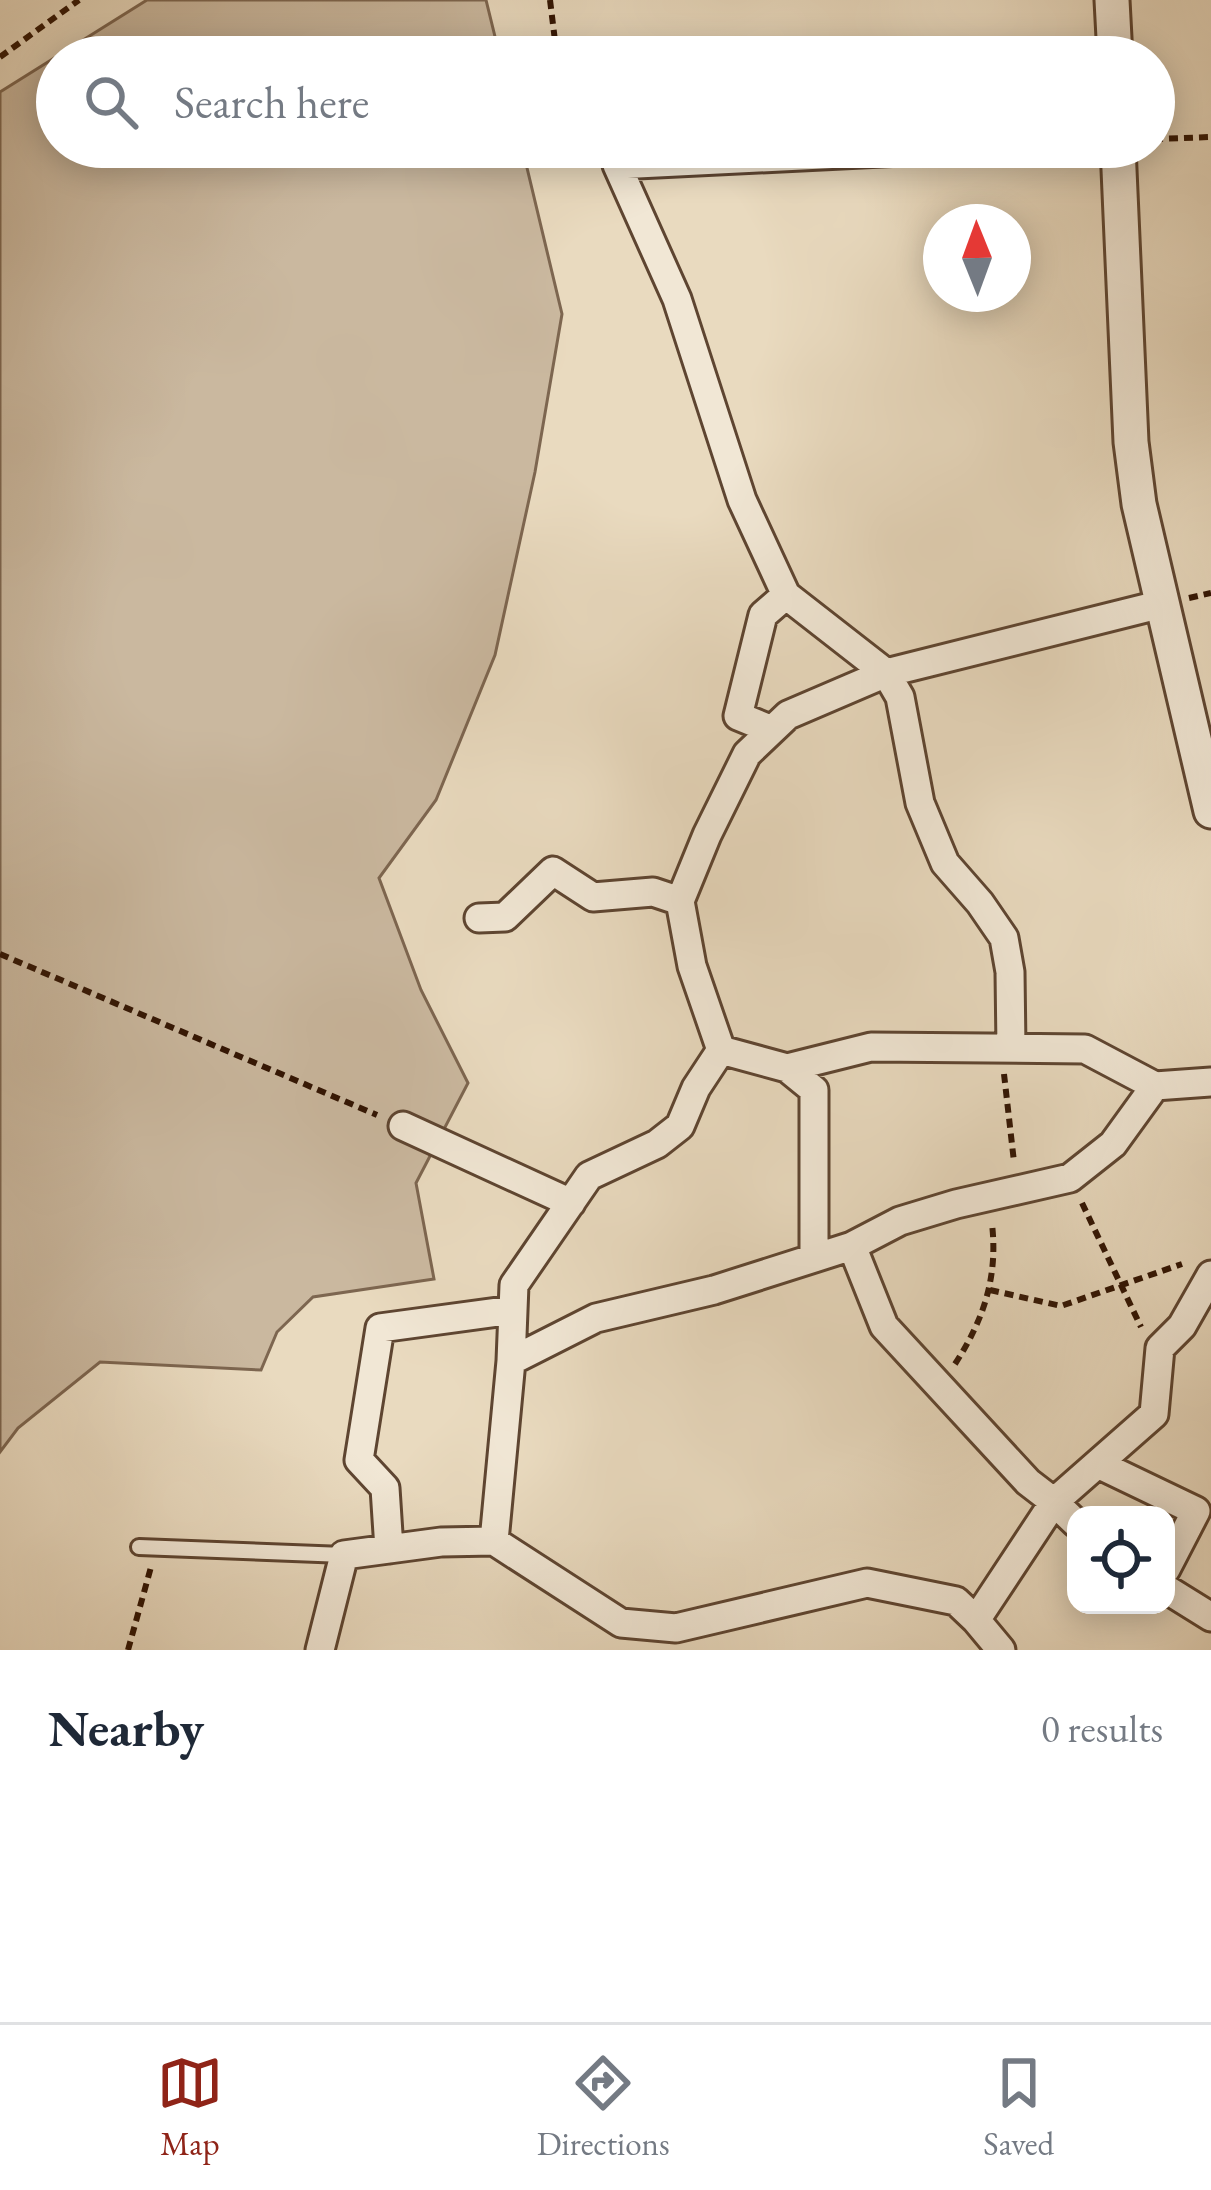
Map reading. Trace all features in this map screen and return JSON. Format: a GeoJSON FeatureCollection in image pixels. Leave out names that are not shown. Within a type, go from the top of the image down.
{"type":"FeatureCollection","features":[{"type":"Feature","properties":{"kind":"street"},"geometry":{"type":"LineString","coordinates":[[1112,0],[1113,36]]}},
{"type":"Feature","properties":{"kind":"street"},"geometry":{"type":"LineString","coordinates":[[618,168],[677,299],[742,500],[786,595],[886,673],[900,697],[920,803],[945,863],[1004,938],[1010,972],[1011,1048]]}},
{"type":"Feature","properties":{"kind":"street"},"geometry":{"type":"LineString","coordinates":[[1119,168],[1131,442],[1139,504],[1211,811]]}},
{"type":"Feature","properties":{"kind":"street"},"geometry":{"type":"LineString","coordinates":[[772,730],[738,716],[764,615],[786,595]]}},
{"type":"Feature","properties":{"kind":"street"},"geometry":{"type":"LineString","coordinates":[[722,1050],[692,966],[680,901],[747,754],[788,715],[886,673],[1162,604]]}},
{"type":"Feature","properties":{"kind":"street"},"geometry":{"type":"LineString","coordinates":[[479,918],[505,917],[553,871],[593,897],[653,892],[680,901]]}},
{"type":"Feature","properties":{"kind":"street"},"geometry":{"type":"LineString","coordinates":[[787,1068],[871,1047],[1085,1049],[1155,1086],[1211,1082]]}},
{"type":"Feature","properties":{"kind":"street"},"geometry":{"type":"LineString","coordinates":[[722,1050],[787,1068],[814,1090],[814,1258]]}},
{"type":"Feature","properties":{"kind":"street"},"geometry":{"type":"LineString","coordinates":[[494,1541],[514,1286],[589,1176],[657,1144],[680,1126],[696,1088],[722,1050]]}},
{"type":"Feature","properties":{"kind":"street"},"geometry":{"type":"LineString","coordinates":[[511,1361],[596,1318],[715,1290],[851,1246],[900,1221],[1070,1178],[1112,1144],[1155,1086]]}},
{"type":"Feature","properties":{"kind":"street"},"geometry":{"type":"LineString","coordinates":[[403,1126],[571,1203]]}},
{"type":"Feature","properties":{"kind":"street"},"geometry":{"type":"LineString","coordinates":[[851,1246],[884,1326],[1028,1482],[1067,1514]]}},
{"type":"Feature","properties":{"kind":"street"},"geometry":{"type":"LineString","coordinates":[[976,1620],[1054,1502],[1154,1414],[1160,1348],[1182,1326],[1199,1269]]}},
{"type":"Feature","properties":{"kind":"street"},"geometry":{"type":"LineString","coordinates":[[389,1550],[386,1488],[359,1460],[380,1328],[513,1310]]}},
{"type":"Feature","properties":{"kind":"street"},"geometry":{"type":"LineString","coordinates":[[1098,1464],[1196,1511],[1175,1552]]}},
{"type":"Feature","properties":{"kind":"street"},"geometry":{"type":"LineString","coordinates":[[320,1650],[344,1556],[441,1542],[494,1541],[621,1623],[676,1628],[867,1583],[956,1601],[1000,1650]]}},
{"type":"Feature","properties":{"kind":"street"},"geometry":{"type":"LineString","coordinates":[[1175,1595],[1211,1617]]}},
{"type":"Feature","properties":{"kind":"lane"},"geometry":{"type":"LineString","coordinates":[[148,1548],[344,1556]]}},
{"type":"Feature","properties":{"kind":"path"},"geometry":{"type":"LineString","coordinates":[[0,57],[79,0]]}},
{"type":"Feature","properties":{"kind":"path"},"geometry":{"type":"LineString","coordinates":[[550,0],[554,36]]}},
{"type":"Feature","properties":{"kind":"path"},"geometry":{"type":"LineString","coordinates":[[1175,138],[1211,137]]}},
{"type":"Feature","properties":{"kind":"path"},"geometry":{"type":"LineString","coordinates":[[0,954],[403,1126]]}},
{"type":"Feature","properties":{"kind":"path"},"geometry":{"type":"LineString","coordinates":[[1011,1048],[1004,1072],[1020,1189]]}},
{"type":"Feature","properties":{"kind":"path"},"geometry":{"type":"LineString","coordinates":[[1070,1178],[1148,1343],[1160,1348]]}},
{"type":"Feature","properties":{"kind":"path"},"geometry":{"type":"LineString","coordinates":[[940,1388],[964,1350],[990,1290],[995,1256],[990,1196]]}},
{"type":"Feature","properties":{"kind":"path"},"geometry":{"type":"LineString","coordinates":[[990,1290],[1060,1306],[1121,1285],[1199,1269]]}},
{"type":"Feature","properties":{"kind":"path"},"geometry":{"type":"LineString","coordinates":[[128,1650],[148,1548]]}},
{"type":"Feature","properties":{"kind":"shaded area"},"geometry":{"type":"Polygon","coordinates":[[[147,0],[486,0],[495,36],[89,36],[147,0]]]}},
{"type":"Feature","properties":{"kind":"shaded area"},"geometry":{"type":"Polygon","coordinates":[[[36,69],[36,168],[527,168],[562,314],[535,472],[495,655],[436,800],[379,878],[421,990],[468,1083],[416,1183],[434,1279],[313,1297],[277,1332],[261,1370],[100,1362],[18,1428],[0,1452],[0,92],[36,69]]]}}]}
